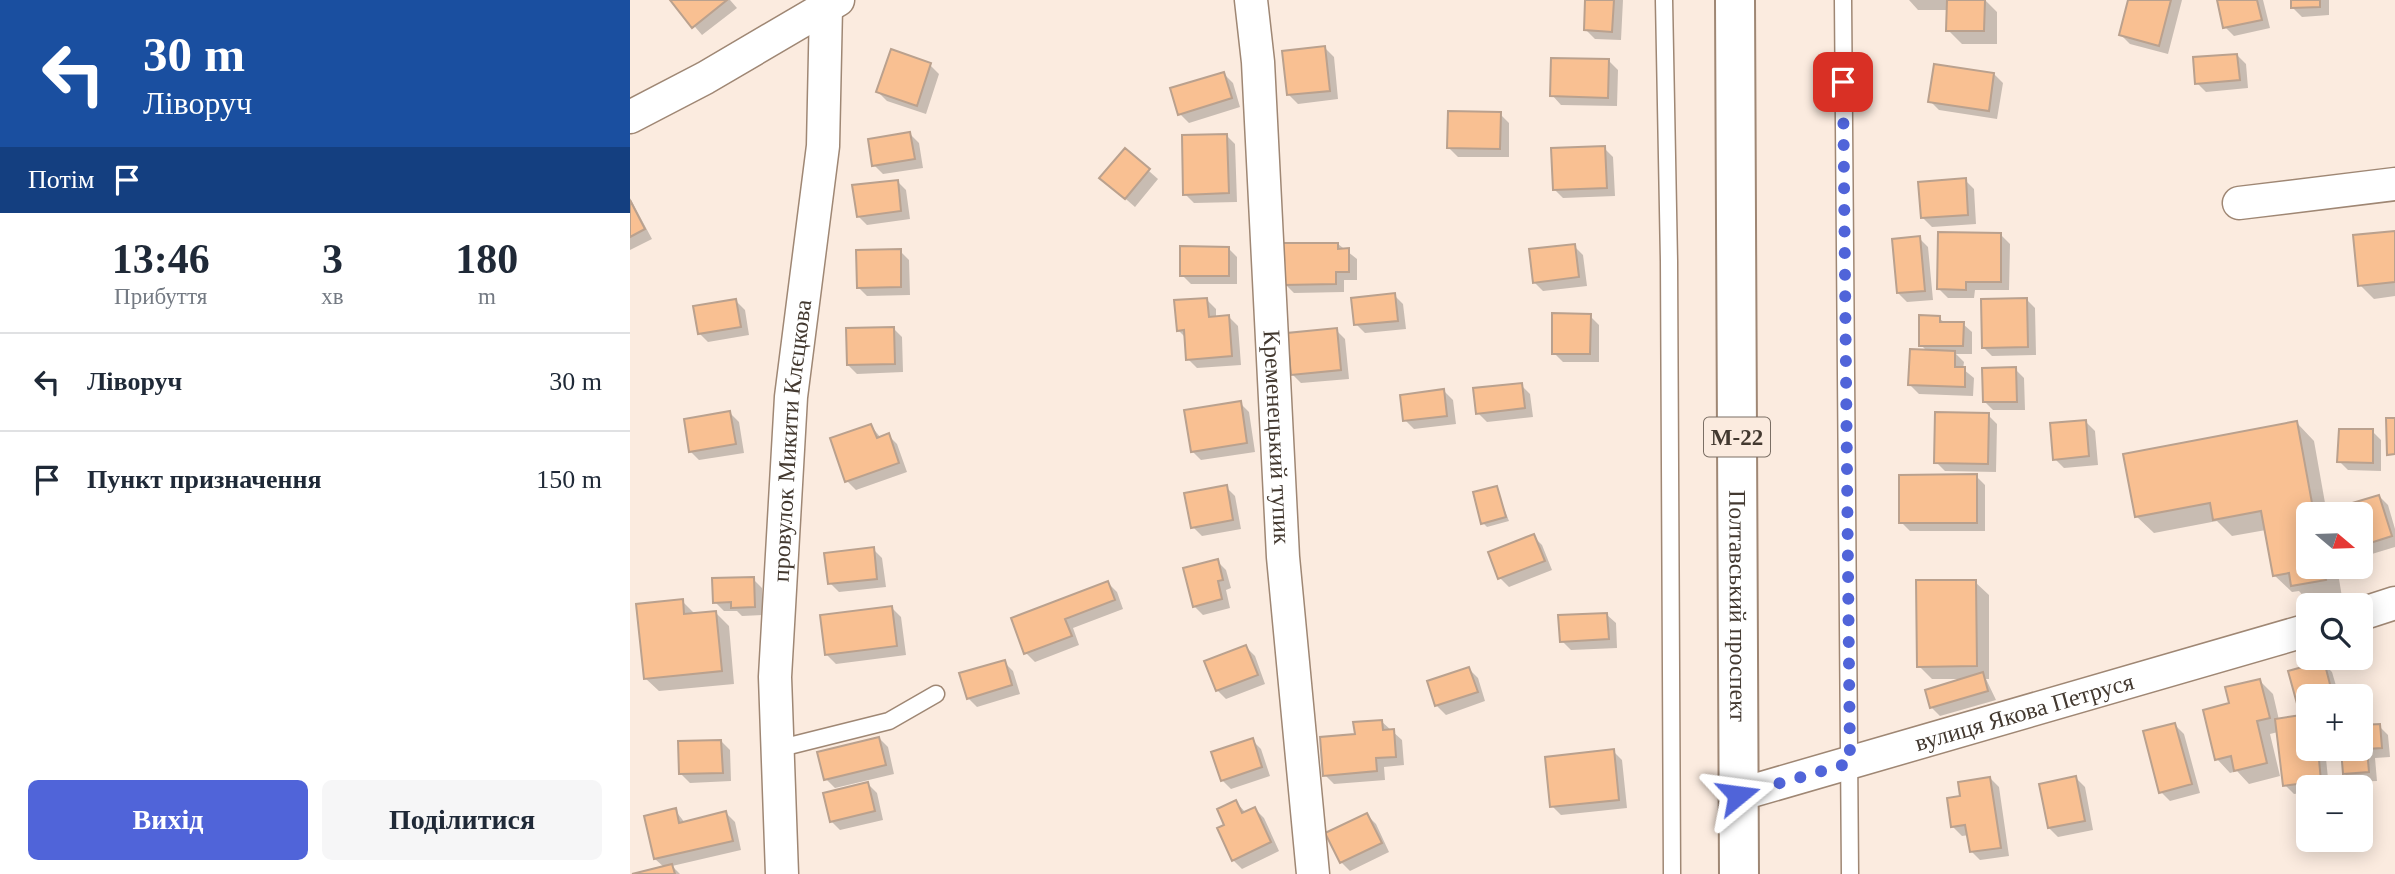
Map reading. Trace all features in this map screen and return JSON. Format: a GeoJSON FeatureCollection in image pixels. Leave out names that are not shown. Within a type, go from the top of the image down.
{"type":"FeatureCollection","features":[{"type":"Feature","properties":{"kind":"highway","name":"Полтавський проспект"},"geometry":{"type":"LineString","coordinates":[[1735,0],[1739,874]]}},
{"type":"Feature","properties":{"kind":"street","name":"Кременецький тупик"},"geometry":{"type":"LineString","coordinates":[[1251,0],[1258,62],[1283,557],[1313,874]]}},
{"type":"Feature","properties":{"kind":"street"},"geometry":{"type":"LineString","coordinates":[[630,117],[705,78],[832,4]]}},
{"type":"Feature","properties":{"kind":"street","name":"провулок Микити Клєцкова"},"geometry":{"type":"LineString","coordinates":[[782,874],[775,677],[791,397],[823,146],[832,4]]}},
{"type":"Feature","properties":{"kind":"street"},"geometry":{"type":"LineString","coordinates":[[2239,203],[2395,184]]}},
{"type":"Feature","properties":{"kind":"street"},"geometry":{"type":"LineString","coordinates":[[2373,610],[2395,603]]}},
{"type":"Feature","properties":{"kind":"street","name":"вулиця Якова Петруся"},"geometry":{"type":"LineString","coordinates":[[1738,795],[2296,633]]}},
{"type":"Feature","properties":{"kind":"lane"},"geometry":{"type":"LineString","coordinates":[[1664,0],[1669,275],[1672,874]]}},
{"type":"Feature","properties":{"kind":"lane"},"geometry":{"type":"LineString","coordinates":[[1843,0],[1850,874]]}},
{"type":"Feature","properties":{"kind":"lane"},"geometry":{"type":"LineString","coordinates":[[778,749],[890,720],[936,694]]}},
{"type":"Feature","properties":{"kind":"building"},"geometry":{"type":"Polygon","coordinates":[[[670,0],[727,0],[692,28],[670,0]]]}},
{"type":"Feature","properties":{"kind":"building"},"geometry":{"type":"Polygon","coordinates":[[[1585,0],[1614,0],[1612,32],[1584,30],[1585,0]]]}},
{"type":"Feature","properties":{"kind":"building"},"geometry":{"type":"Polygon","coordinates":[[[1947,0],[1985,0],[1984,31],[1946,31],[1947,0]]]}},
{"type":"Feature","properties":{"kind":"building"},"geometry":{"type":"Polygon","coordinates":[[[2128,0],[2171,0],[2159,46],[2119,35],[2128,0]]]}},
{"type":"Feature","properties":{"kind":"building"},"geometry":{"type":"Polygon","coordinates":[[[2217,0],[2257,0],[2262,20],[2223,28],[2217,0]]]}},
{"type":"Feature","properties":{"kind":"building"},"geometry":{"type":"Polygon","coordinates":[[[2291,0],[2320,0],[2320,7],[2291,8],[2291,0]]]}},
{"type":"Feature","properties":{"kind":"building"},"geometry":{"type":"Polygon","coordinates":[[[1325,46],[1330,91],[1287,95],[1282,51],[1325,46]]]}},
{"type":"Feature","properties":{"kind":"building"},"geometry":{"type":"Polygon","coordinates":[[[891,49],[931,63],[917,106],[876,92],[891,49]]]}},
{"type":"Feature","properties":{"kind":"building"},"geometry":{"type":"Polygon","coordinates":[[[2237,54],[2240,80],[2195,84],[2193,57],[2237,54]]]}},
{"type":"Feature","properties":{"kind":"building"},"geometry":{"type":"Polygon","coordinates":[[[1551,58],[1609,59],[1608,98],[1550,96],[1551,58]]]}},
{"type":"Feature","properties":{"kind":"building"},"geometry":{"type":"Polygon","coordinates":[[[1934,64],[1994,73],[1989,111],[1928,102],[1934,64]]]}},
{"type":"Feature","properties":{"kind":"building"},"geometry":{"type":"Polygon","coordinates":[[[1224,72],[1232,98],[1178,115],[1170,88],[1224,72]]]}},
{"type":"Feature","properties":{"kind":"building"},"geometry":{"type":"Polygon","coordinates":[[[1448,111],[1501,112],[1500,149],[1447,148],[1448,111]]]}},
{"type":"Feature","properties":{"kind":"building"},"geometry":{"type":"Polygon","coordinates":[[[910,132],[915,159],[872,166],[868,139],[910,132]]]}},
{"type":"Feature","properties":{"kind":"building"},"geometry":{"type":"Polygon","coordinates":[[[1227,134],[1229,193],[1183,195],[1182,135],[1227,134]]]}},
{"type":"Feature","properties":{"kind":"building"},"geometry":{"type":"Polygon","coordinates":[[[1605,146],[1607,188],[1553,190],[1551,148],[1605,146]]]}},
{"type":"Feature","properties":{"kind":"building"},"geometry":{"type":"Polygon","coordinates":[[[1125,148],[1150,169],[1125,199],[1099,178],[1125,148]]]}},
{"type":"Feature","properties":{"kind":"building"},"geometry":{"type":"Polygon","coordinates":[[[1966,178],[1968,215],[1921,218],[1918,182],[1966,178]]]}},
{"type":"Feature","properties":{"kind":"building"},"geometry":{"type":"Polygon","coordinates":[[[898,180],[901,211],[857,217],[852,185],[898,180]]]}},
{"type":"Feature","properties":{"kind":"building"},"geometry":{"type":"Polygon","coordinates":[[[630,200],[645,229],[630,237],[630,200]]]}},
{"type":"Feature","properties":{"kind":"building"},"geometry":{"type":"Polygon","coordinates":[[[2395,231],[2395,282],[2358,286],[2353,235],[2395,231]]]}},
{"type":"Feature","properties":{"kind":"building"},"geometry":{"type":"Polygon","coordinates":[[[1938,232],[2001,233],[2001,282],[1966,282],[1966,290],[1937,289],[1938,232]]]}},
{"type":"Feature","properties":{"kind":"building"},"geometry":{"type":"Polygon","coordinates":[[[1920,236],[1925,291],[1897,293],[1892,239],[1920,236]]]}},
{"type":"Feature","properties":{"kind":"building"},"geometry":{"type":"Polygon","coordinates":[[[1283,243],[1338,243],[1338,249],[1349,248],[1349,272],[1336,272],[1336,284],[1283,285],[1283,243]]]}},
{"type":"Feature","properties":{"kind":"building"},"geometry":{"type":"Polygon","coordinates":[[[1575,244],[1579,277],[1533,283],[1529,249],[1575,244]]]}},
{"type":"Feature","properties":{"kind":"building"},"geometry":{"type":"Polygon","coordinates":[[[1180,246],[1229,247],[1229,276],[1180,276],[1180,246]]]}},
{"type":"Feature","properties":{"kind":"building"},"geometry":{"type":"Polygon","coordinates":[[[901,249],[901,287],[857,288],[856,250],[901,249]]]}},
{"type":"Feature","properties":{"kind":"building"},"geometry":{"type":"Polygon","coordinates":[[[1395,293],[1398,321],[1354,325],[1351,298],[1395,293]]]}},
{"type":"Feature","properties":{"kind":"building"},"geometry":{"type":"Polygon","coordinates":[[[1207,298],[1209,317],[1229,315],[1232,356],[1186,360],[1184,330],[1177,331],[1174,300],[1207,298]]]}},
{"type":"Feature","properties":{"kind":"building"},"geometry":{"type":"Polygon","coordinates":[[[2027,298],[2028,347],[1982,348],[1981,299],[2027,298]]]}},
{"type":"Feature","properties":{"kind":"building"},"geometry":{"type":"Polygon","coordinates":[[[736,299],[741,327],[698,334],[693,306],[736,299]]]}},
{"type":"Feature","properties":{"kind":"building"},"geometry":{"type":"Polygon","coordinates":[[[1552,313],[1591,314],[1590,354],[1552,354],[1552,313]]]}},
{"type":"Feature","properties":{"kind":"building"},"geometry":{"type":"Polygon","coordinates":[[[1919,315],[1940,316],[1940,322],[1964,322],[1963,346],[1919,346],[1919,315]]]}},
{"type":"Feature","properties":{"kind":"building"},"geometry":{"type":"Polygon","coordinates":[[[894,327],[895,364],[847,365],[846,328],[894,327]]]}},
{"type":"Feature","properties":{"kind":"building"},"geometry":{"type":"Polygon","coordinates":[[[1337,328],[1341,370],[1291,375],[1287,333],[1337,328]]]}},
{"type":"Feature","properties":{"kind":"building"},"geometry":{"type":"Polygon","coordinates":[[[1910,349],[1955,351],[1955,367],[1965,367],[1965,387],[1908,385],[1910,349]]]}},
{"type":"Feature","properties":{"kind":"building"},"geometry":{"type":"Polygon","coordinates":[[[2016,367],[2017,402],[1983,402],[1982,368],[2016,367]]]}},
{"type":"Feature","properties":{"kind":"building"},"geometry":{"type":"Polygon","coordinates":[[[1522,383],[1525,408],[1476,414],[1473,388],[1522,383]]]}},
{"type":"Feature","properties":{"kind":"building"},"geometry":{"type":"Polygon","coordinates":[[[1444,389],[1447,416],[1403,421],[1400,395],[1444,389]]]}},
{"type":"Feature","properties":{"kind":"building"},"geometry":{"type":"Polygon","coordinates":[[[1241,401],[1247,443],[1191,452],[1184,410],[1241,401]]]}},
{"type":"Feature","properties":{"kind":"building"},"geometry":{"type":"Polygon","coordinates":[[[730,411],[736,444],[689,452],[684,419],[730,411]]]}},
{"type":"Feature","properties":{"kind":"building"},"geometry":{"type":"Polygon","coordinates":[[[1935,412],[1989,413],[1988,464],[1934,463],[1935,412]]]}},
{"type":"Feature","properties":{"kind":"building"},"geometry":{"type":"Polygon","coordinates":[[[2386,418],[2395,418],[2395,454],[2387,455],[2386,418]]]}},
{"type":"Feature","properties":{"kind":"building"},"geometry":{"type":"Polygon","coordinates":[[[2086,420],[2089,456],[2053,460],[2050,423],[2086,420]]]}},
{"type":"Feature","properties":{"kind":"building"},"geometry":{"type":"Polygon","coordinates":[[[2297,421],[2312,502],[2296,502],[2296,579],[2326,580],[2291,586],[2289,573],[2273,576],[2261,511],[2213,520],[2210,503],[2135,517],[2123,454],[2297,421]]]}},
{"type":"Feature","properties":{"kind":"building"},"geometry":{"type":"Polygon","coordinates":[[[871,424],[877,438],[889,433],[899,463],[845,482],[830,438],[871,424]]]}},
{"type":"Feature","properties":{"kind":"building"},"geometry":{"type":"Polygon","coordinates":[[[2339,429],[2373,429],[2373,463],[2337,462],[2339,429]]]}},
{"type":"Feature","properties":{"kind":"building"},"geometry":{"type":"Polygon","coordinates":[[[1977,474],[1977,523],[1899,523],[1899,475],[1977,474]]]}},
{"type":"Feature","properties":{"kind":"building"},"geometry":{"type":"Polygon","coordinates":[[[1227,485],[1233,520],[1191,528],[1184,493],[1227,485]]]}},
{"type":"Feature","properties":{"kind":"building"},"geometry":{"type":"Polygon","coordinates":[[[1497,486],[1506,517],[1481,524],[1473,492],[1497,486]]]}},
{"type":"Feature","properties":{"kind":"building"},"geometry":{"type":"Polygon","coordinates":[[[2379,495],[2392,536],[2373,542],[2373,502],[2356,502],[2379,495]]]}},
{"type":"Feature","properties":{"kind":"building"},"geometry":{"type":"Polygon","coordinates":[[[1534,534],[1545,561],[1498,579],[1488,552],[1534,534]]]}},
{"type":"Feature","properties":{"kind":"building"},"geometry":{"type":"Polygon","coordinates":[[[874,547],[877,579],[828,584],[824,553],[874,547]]]}},
{"type":"Feature","properties":{"kind":"building"},"geometry":{"type":"Polygon","coordinates":[[[1218,559],[1223,580],[1218,581],[1222,599],[1193,607],[1183,568],[1218,559]]]}},
{"type":"Feature","properties":{"kind":"building"},"geometry":{"type":"Polygon","coordinates":[[[754,577],[755,607],[731,608],[731,602],[713,603],[712,578],[754,577]]]}},
{"type":"Feature","properties":{"kind":"building"},"geometry":{"type":"Polygon","coordinates":[[[1916,580],[1976,580],[1977,666],[1917,667],[1916,580]]]}},
{"type":"Feature","properties":{"kind":"building"},"geometry":{"type":"Polygon","coordinates":[[[1108,581],[1115,600],[1065,619],[1072,636],[1024,654],[1011,618],[1108,581]]]}},
{"type":"Feature","properties":{"kind":"building"},"geometry":{"type":"Polygon","coordinates":[[[683,599],[684,614],[716,611],[722,671],[644,679],[636,604],[683,599]]]}},
{"type":"Feature","properties":{"kind":"building"},"geometry":{"type":"Polygon","coordinates":[[[892,606],[897,646],[825,655],[820,615],[892,606]]]}},
{"type":"Feature","properties":{"kind":"building"},"geometry":{"type":"Polygon","coordinates":[[[1607,613],[1609,639],[1560,642],[1558,615],[1607,613]]]}},
{"type":"Feature","properties":{"kind":"building"},"geometry":{"type":"Polygon","coordinates":[[[1246,645],[1258,675],[1216,691],[1204,661],[1246,645]]]}},
{"type":"Feature","properties":{"kind":"building"},"geometry":{"type":"Polygon","coordinates":[[[1005,660],[1012,685],[967,699],[959,673],[1005,660]]]}},
{"type":"Feature","properties":{"kind":"building"},"geometry":{"type":"Polygon","coordinates":[[[1469,667],[1478,692],[1435,706],[1427,681],[1469,667]]]}},
{"type":"Feature","properties":{"kind":"building"},"geometry":{"type":"Polygon","coordinates":[[[2326,670],[2330,684],[2296,684],[2296,700],[2288,671],[2326,670]]]}},
{"type":"Feature","properties":{"kind":"building"},"geometry":{"type":"Polygon","coordinates":[[[1983,672],[1988,691],[1930,708],[1925,690],[1983,672]]]}},
{"type":"Feature","properties":{"kind":"building"},"geometry":{"type":"Polygon","coordinates":[[[2260,679],[2270,718],[2257,721],[2267,763],[2234,771],[2231,756],[2215,760],[2203,710],[2229,703],[2225,687],[2260,679]]]}},
{"type":"Feature","properties":{"kind":"building"},"geometry":{"type":"Polygon","coordinates":[[[2296,716],[2296,761],[2319,761],[2320,775],[2296,775],[2296,784],[2283,786],[2275,719],[2296,716]]]}},
{"type":"Feature","properties":{"kind":"building"},"geometry":{"type":"Polygon","coordinates":[[[1382,720],[1383,730],[1394,729],[1396,757],[1376,758],[1377,771],[1323,776],[1320,737],[1355,734],[1353,722],[1382,720]]]}},
{"type":"Feature","properties":{"kind":"building"},"geometry":{"type":"Polygon","coordinates":[[[2175,723],[2192,784],[2159,793],[2143,731],[2175,723]]]}},
{"type":"Feature","properties":{"kind":"building"},"geometry":{"type":"Polygon","coordinates":[[[2373,724],[2380,724],[2382,748],[2373,749],[2373,724]]]}},
{"type":"Feature","properties":{"kind":"building"},"geometry":{"type":"Polygon","coordinates":[[[879,737],[886,765],[824,780],[817,752],[879,737]]]}},
{"type":"Feature","properties":{"kind":"building"},"geometry":{"type":"Polygon","coordinates":[[[1253,738],[1262,767],[1221,781],[1211,752],[1253,738]]]}},
{"type":"Feature","properties":{"kind":"building"},"geometry":{"type":"Polygon","coordinates":[[[721,740],[723,773],[679,774],[678,741],[721,740]]]}},
{"type":"Feature","properties":{"kind":"building"},"geometry":{"type":"Polygon","coordinates":[[[1614,749],[1619,800],[1550,807],[1545,757],[1614,749]]]}},
{"type":"Feature","properties":{"kind":"building"},"geometry":{"type":"Polygon","coordinates":[[[2342,761],[2368,761],[2369,772],[2343,774],[2342,761]]]}},
{"type":"Feature","properties":{"kind":"building"},"geometry":{"type":"Polygon","coordinates":[[[2076,776],[2085,821],[2048,828],[2039,784],[2076,776]]]}},
{"type":"Feature","properties":{"kind":"building"},"geometry":{"type":"Polygon","coordinates":[[[1990,777],[2001,848],[1970,852],[1965,825],[1951,827],[1947,798],[1960,796],[1958,782],[1990,777]]]}},
{"type":"Feature","properties":{"kind":"building"},"geometry":{"type":"Polygon","coordinates":[[[868,782],[875,811],[830,822],[823,793],[868,782]]]}},
{"type":"Feature","properties":{"kind":"building"},"geometry":{"type":"Polygon","coordinates":[[[1236,800],[1242,813],[1255,807],[1271,842],[1232,861],[1217,828],[1224,825],[1217,809],[1236,800]]]}},
{"type":"Feature","properties":{"kind":"building"},"geometry":{"type":"Polygon","coordinates":[[[676,808],[679,823],[726,811],[733,841],[654,859],[644,816],[676,808]]]}},
{"type":"Feature","properties":{"kind":"building"},"geometry":{"type":"Polygon","coordinates":[[[1367,813],[1382,843],[1340,863],[1325,833],[1367,813]]]}},
{"type":"Feature","properties":{"kind":"building"},"geometry":{"type":"Polygon","coordinates":[[[672,864],[675,874],[632,874],[672,864]]]}},
{"type":"Feature","properties":{"kind":"route"},"geometry":{"type":"LineString","coordinates":[[1738,795],[1850,763],[1843,82]]}}]}
